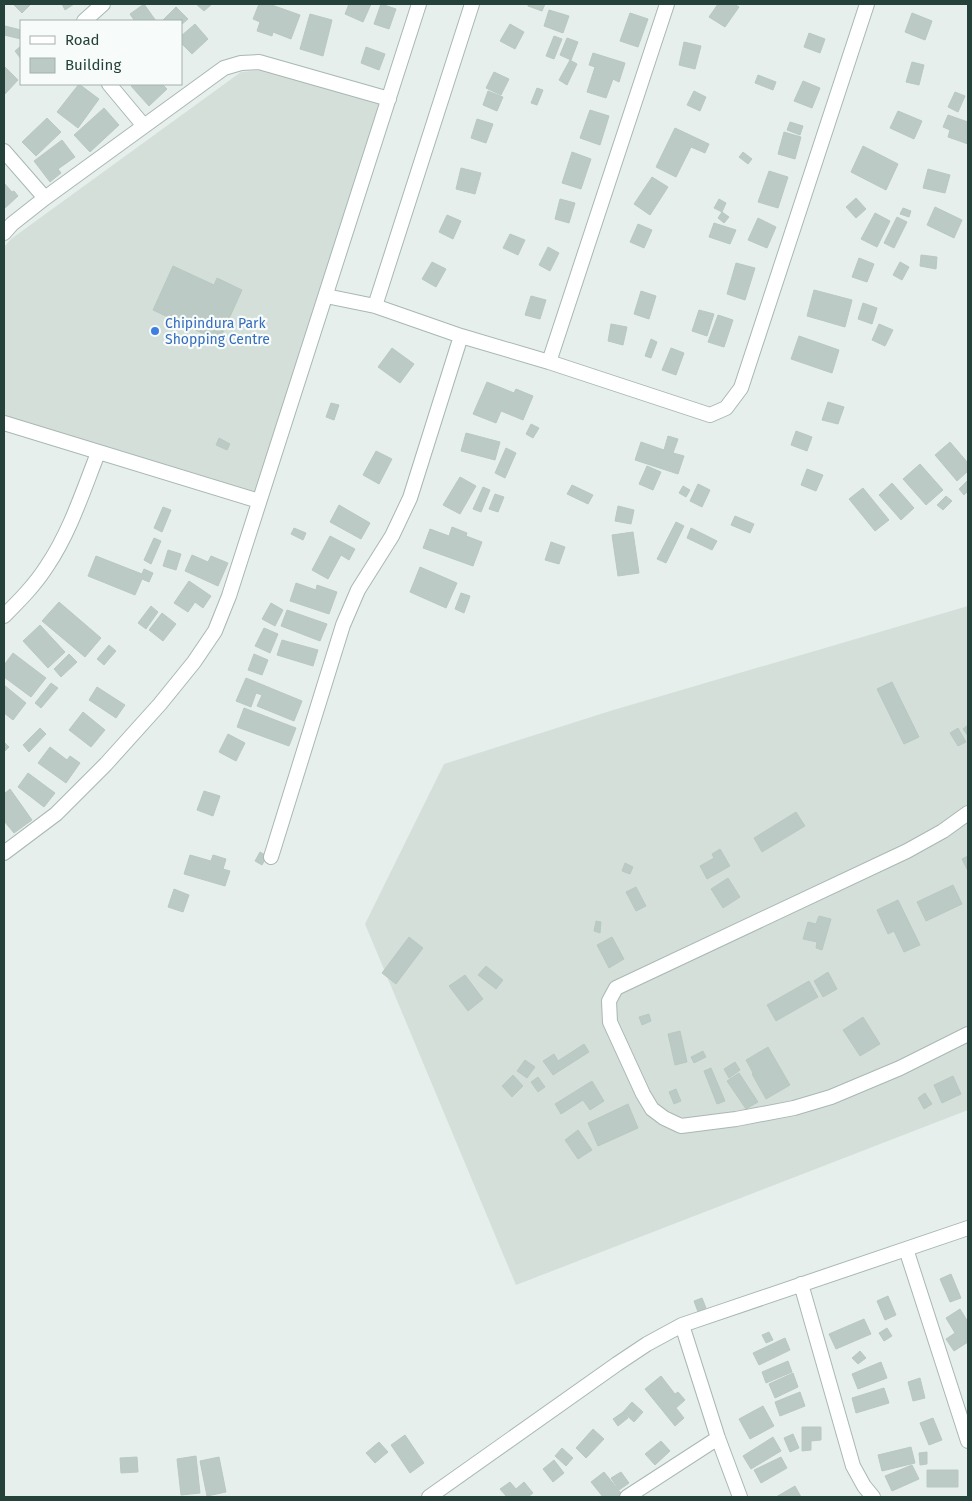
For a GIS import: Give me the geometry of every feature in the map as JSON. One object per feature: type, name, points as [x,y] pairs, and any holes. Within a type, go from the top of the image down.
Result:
[{"type":"street","points":[[85,20],[103,4]]},
{"type":"street","points":[[4,853],[56,814],[106,764],[160,704],[194,662],[215,631],[229,596],[419,4]]},
{"type":"street","points":[[375,306],[472,4]]},
{"type":"street","points":[[549,362],[667,4]]},
{"type":"street","points":[[326,296],[375,306],[461,336],[549,362],[710,415],[726,408],[741,388],[868,4]]},
{"type":"street","points":[[4,233],[12,224],[45,198],[224,68],[241,63],[259,62],[389,99]]},
{"type":"street","points":[[110,85],[144,126]]},
{"type":"street","points":[[4,151],[45,198]]},
{"type":"street","points":[[271,857],[342,625],[358,590],[392,536],[410,498],[461,336]]},
{"type":"street","points":[[4,423],[259,501]]},
{"type":"street","points":[[4,616],[22,598],[47,567],[67,530],[98,453]]},
{"type":"street","points":[[968,813],[943,831],[907,850],[616,988],[609,1002],[610,1022],[643,1094],[652,1109],[664,1118],[681,1126],[736,1119],[794,1108],[831,1097],[900,1068],[968,1034]]},
{"type":"street","points":[[429,1497],[617,1364],[647,1344],[682,1325],[968,1228]]},
{"type":"street","points":[[906,1249],[968,1441]]},
{"type":"street","points":[[801,1284],[854,1466],[864,1486],[873,1497]]},
{"type":"street","points":[[682,1325],[718,1438],[740,1497]]},
{"type":"street","points":[[627,1497],[718,1438]]},
{"type":"shaded area","name":"Chipindura Park Shopping Centre","points":[[262,70],[380,103],[255,492],[4,416],[4,247],[11,239],[241,72]]},
{"type":"shaded area","points":[[968,606],[968,1110],[516,1285],[365,924],[444,764],[610,711]]},
{"type":"building","points":[[13,4],[31,4],[22,13]]},
{"type":"building","points":[[62,4],[74,4],[65,10]]},
{"type":"building","points":[[144,4],[155,20],[134,20],[130,14]]},
{"type":"building","points":[[196,4],[212,4],[204,11]]},
{"type":"building","points":[[259,4],[269,4],[300,15],[291,39],[273,32],[272,36],[257,31],[260,22],[253,19]]},
{"type":"building","points":[[349,4],[371,4],[363,22],[345,14]]},
{"type":"building","points":[[381,4],[396,9],[389,29],[374,24]]},
{"type":"building","points":[[528,4],[545,4],[542,11],[528,6]]},
{"type":"building","points":[[718,4],[734,4],[739,7],[725,27],[709,17]]},
{"type":"building","points":[[176,7],[188,19],[182,24],[182,20],[163,20]]},
{"type":"building","points":[[549,10],[569,16],[563,33],[544,26]]},
{"type":"building","points":[[630,13],[648,19],[638,47],[620,41]]},
{"type":"building","points":[[912,13],[932,21],[925,40],[905,32]]},
{"type":"building","points":[[310,14],[332,20],[323,56],[300,49]]},
{"type":"building","points":[[195,24],[208,39],[192,54],[182,44],[182,35]]},
{"type":"building","points":[[510,24],[524,32],[515,49],[500,41]]},
{"type":"building","points":[[5,26],[20,30],[20,39],[4,35]]},
{"type":"building","points":[[809,33],[825,39],[820,53],[804,47]]},
{"type":"building","points":[[554,36],[562,39],[554,59],[546,56]]},
{"type":"building","points":[[567,38],[578,42],[571,60],[560,55]]},
{"type":"building","points":[[684,42],[701,46],[695,69],[679,65]]},
{"type":"building","points":[[20,47],[20,58],[15,51]]},
{"type":"building","points":[[366,47],[385,54],[379,70],[361,63]]},
{"type":"building","points":[[593,53],[625,63],[619,82],[613,79],[606,98],[587,92],[595,67],[589,65]]},
{"type":"building","points":[[570,60],[577,64],[567,85],[559,80]]},
{"type":"building","points":[[912,62],[924,65],[919,85],[906,82]]},
{"type":"building","points":[[4,66],[18,80],[5,94],[4,93]]},
{"type":"building","points":[[494,72],[509,79],[501,95],[486,88]]},
{"type":"building","points":[[758,75],[776,82],[773,90],[755,83]]},
{"type":"building","points":[[803,81],[820,88],[812,108],[794,101]]},
{"type":"building","points":[[78,85],[99,99],[78,128],[57,112]]},
{"type":"building","points":[[163,85],[167,89],[149,106],[131,86]]},
{"type":"building","points":[[537,88],[543,90],[537,105],[531,103]]},
{"type":"building","points":[[488,91],[503,97],[497,111],[483,105]]},
{"type":"building","points":[[694,91],[706,97],[700,111],[687,105]]},
{"type":"building","points":[[955,92],[965,96],[958,112],[948,107]]},
{"type":"building","points":[[104,108],[119,125],[90,152],[74,135]]},
{"type":"building","points":[[590,110],[609,116],[600,145],[580,138]]},
{"type":"building","points":[[898,111],[922,121],[914,139],[890,128]]},
{"type":"building","points":[[948,115],[968,122],[968,144],[948,137],[950,130],[943,127]]},
{"type":"building","points":[[47,118],[61,132],[36,156],[22,142]]},
{"type":"building","points":[[477,119],[493,124],[486,143],[471,138]]},
{"type":"building","points":[[790,122],[803,126],[800,135],[787,130]]},
{"type":"building","points":[[675,128],[709,144],[705,153],[691,147],[676,177],[656,167]]},
{"type":"building","points":[[784,132],[801,137],[795,159],[778,154]]},
{"type":"building","points":[[62,140],[75,157],[58,169],[61,173],[50,182],[34,161]]},
{"type":"building","points":[[863,146],[898,164],[886,190],[851,172]]},
{"type":"building","points":[[572,152],[591,159],[581,189],[562,183]]},
{"type":"building","points":[[743,152],[752,159],[748,164],[739,157]]},
{"type":"building","points":[[461,168],[481,173],[475,194],[456,189]]},
{"type":"building","points":[[928,169],[950,175],[945,193],[923,188]]},
{"type":"building","points":[[769,171],[788,177],[778,208],[758,202]]},
{"type":"building","points":[[652,177],[668,187],[650,215],[634,204]]},
{"type":"building","points":[[4,183],[18,196],[4,209]]},
{"type":"building","points":[[856,198],[866,209],[856,218],[846,207]]},
{"type":"building","points":[[560,199],[575,203],[569,223],[555,219]]},
{"type":"building","points":[[719,199],[726,203],[722,212],[714,208]]},
{"type":"building","points":[[935,207],[962,220],[954,238],[927,225]]},
{"type":"building","points":[[903,208],[911,211],[909,217],[900,214]]},
{"type":"building","points":[[722,212],[729,217],[724,223],[718,218]]},
{"type":"building","points":[[875,213],[890,221],[877,247],[861,239]]},
{"type":"building","points":[[447,215],[461,221],[453,239],[439,232]]},
{"type":"building","points":[[897,217],[907,222],[894,248],[884,243]]},
{"type":"building","points":[[758,218],[776,227],[767,248],[748,240]]},
{"type":"building","points":[[714,223],[736,230],[730,244],[709,237]]},
{"type":"building","points":[[638,224],[652,230],[644,248],[630,242]]},
{"type":"building","points":[[510,234],[525,240],[518,255],[503,248]]},
{"type":"building","points":[[548,247],[559,253],[550,271],[539,265]]},
{"type":"building","points":[[921,255],[937,257],[936,269],[920,266]]},
{"type":"building","points":[[859,258],[874,264],[867,282],[852,277]]},
{"type":"building","points":[[432,262],[446,269],[436,287],[422,279]]},
{"type":"building","points":[[900,262],[909,267],[902,280],[893,275]]},
{"type":"building","points":[[736,263],[755,268],[745,300],[727,294]]},
{"type":"building","points":[[173,266],[214,285],[217,278],[242,290],[219,341],[153,310]]},
{"type":"building","points":[[814,290],[852,300],[845,327],[807,316]]},
{"type":"building","points":[[641,291],[656,296],[649,319],[634,314]]},
{"type":"building","points":[[531,296],[546,300],[540,319],[525,315]]},
{"type":"building","points":[[863,303],[877,308],[872,324],[858,319]]},
{"type":"building","points":[[699,310],[714,314],[707,336],[692,331]]},
{"type":"building","points":[[718,315],[733,320],[724,347],[708,342]]},
{"type":"building","points":[[611,324],[627,327],[623,345],[608,341]]},
{"type":"building","points":[[879,324],[893,330],[885,346],[872,340]]},
{"type":"building","points":[[799,336],[839,350],[832,373],[791,359]]},
{"type":"building","points":[[651,339],[657,342],[651,358],[645,356]]},
{"type":"building","points":[[392,348],[414,364],[400,383],[378,367]]},
{"type":"building","points":[[671,348],[684,353],[676,375],[662,370]]},
{"type":"building","points":[[487,382],[514,393],[516,389],[533,396],[523,420],[501,411],[496,423],[473,414]]},
{"type":"building","points":[[828,402],[844,407],[838,424],[822,420]]},
{"type":"building","points":[[331,403],[339,405],[334,420],[326,417]]},
{"type":"building","points":[[531,424],[539,428],[533,438],[526,434]]},
{"type":"building","points":[[796,431],[812,437],[807,451],[791,445]]},
{"type":"building","points":[[466,433],[500,442],[495,460],[461,451]]},
{"type":"building","points":[[668,436],[678,439],[673,453],[684,456],[678,474],[635,460],[641,442],[664,450]]},
{"type":"building","points":[[219,438],[230,444],[227,450],[216,445]]},
{"type":"building","points":[[950,442],[968,463],[968,471],[957,481],[935,455]]},
{"type":"building","points":[[506,448],[516,453],[505,478],[495,473]]},
{"type":"building","points":[[376,451],[392,459],[379,484],[363,475]]},
{"type":"building","points":[[920,464],[943,490],[926,505],[903,479]]},
{"type":"building","points":[[647,466],[661,472],[653,490],[639,484]]},
{"type":"building","points":[[807,469],[823,475],[816,491],[801,485]]},
{"type":"building","points":[[460,477],[476,486],[460,514],[443,505]]},
{"type":"building","points":[[968,480],[968,491],[964,495],[959,489]]},
{"type":"building","points":[[892,483],[914,508],[901,520],[879,495]]},
{"type":"building","points":[[698,484],[710,490],[702,507],[690,501]]},
{"type":"building","points":[[572,485],[593,495],[588,504],[567,494]]},
{"type":"building","points":[[683,486],[690,490],[686,497],[679,493]]},
{"type":"building","points":[[483,487],[490,490],[481,512],[473,509]]},
{"type":"building","points":[[863,488],[889,520],[875,531],[849,499]]},
{"type":"building","points":[[495,494],[504,497],[498,512],[489,509]]},
{"type":"building","points":[[946,496],[952,501],[943,510],[937,505]]},
{"type":"building","points":[[339,505],[370,523],[361,539],[330,522]]},
{"type":"building","points":[[618,506],[634,510],[631,524],[615,521]]},
{"type":"building","points":[[163,507],[171,510],[162,532],[154,528]]},
{"type":"building","points":[[735,516],[754,524],[750,533],[731,525]]},
{"type":"building","points":[[676,522],[684,526],[666,563],[657,559]]},
{"type":"building","points":[[452,527],[467,533],[466,536],[482,542],[473,566],[423,548],[430,529],[449,536]]},
{"type":"building","points":[[294,528],[306,533],[303,540],[291,534]]},
{"type":"building","points":[[691,528],[717,541],[712,550],[687,538]]},
{"type":"building","points":[[633,532],[639,573],[618,576],[612,535]]},
{"type":"building","points":[[330,536],[355,549],[349,560],[341,555],[328,579],[312,570]]},
{"type":"building","points":[[154,538],[161,541],[151,564],[144,560]]},
{"type":"building","points":[[551,542],[565,547],[559,564],[545,560]]},
{"type":"building","points":[[168,550],[181,554],[176,570],[163,566]]},
{"type":"building","points":[[192,555],[208,562],[211,556],[228,563],[218,586],[185,571]]},
{"type":"building","points":[[96,556],[142,574],[144,569],[153,573],[149,582],[142,579],[135,595],[88,576]]},
{"type":"building","points":[[420,567],[457,583],[446,608],[410,592]]},
{"type":"building","points":[[189,581],[211,596],[203,608],[195,602],[188,612],[174,603]]},
{"type":"building","points":[[296,583],[316,590],[317,585],[337,592],[329,614],[290,601]]},
{"type":"building","points":[[461,593],[470,596],[464,613],[455,609]]},
{"type":"building","points":[[59,602],[101,638],[85,657],[42,621]]},
{"type":"building","points":[[271,603],[283,610],[275,626],[262,619]]},
{"type":"building","points":[[151,606],[158,612],[146,629],[138,623]]},
{"type":"building","points":[[287,610],[327,624],[320,641],[281,626]]},
{"type":"building","points":[[162,613],[176,624],[163,641],[149,630]]},
{"type":"building","points":[[40,625],[65,652],[48,668],[23,641]]},
{"type":"building","points":[[264,628],[278,634],[270,653],[255,646]]},
{"type":"building","points":[[282,640],[318,650],[313,666],[277,655]]},
{"type":"building","points":[[109,645],[116,651],[104,665],[97,659]]},
{"type":"building","points":[[13,653],[46,678],[31,697],[4,677],[4,665]]},
{"type":"building","points":[[69,654],[77,662],[61,677],[54,669]]},
{"type":"building","points":[[254,654],[268,660],[262,675],[248,670]]},
{"type":"building","points":[[246,678],[302,701],[294,721],[257,706],[262,695],[256,693],[251,707],[236,701]]},
{"type":"building","points":[[892,682],[919,737],[904,744],[877,689]]},
{"type":"building","points":[[51,683],[58,688],[41,708],[35,703]]},
{"type":"building","points":[[4,685],[26,703],[13,720],[4,713]]},
{"type":"building","points":[[97,687],[125,705],[116,718],[89,700]]},
{"type":"building","points":[[244,708],[296,728],[289,746],[237,727]]},
{"type":"building","points":[[83,712],[105,730],[91,747],[69,730]]},
{"type":"building","points":[[968,725],[968,736],[963,729]]},
{"type":"building","points":[[40,728],[46,734],[29,752],[23,745]]},
{"type":"building","points":[[958,728],[966,742],[958,746],[950,733]]},
{"type":"building","points":[[228,734],[245,743],[236,761],[219,752]]},
{"type":"building","points":[[4,742],[9,747],[4,752]]},
{"type":"building","points":[[50,747],[67,760],[70,756],[80,763],[66,783],[38,763]]},
{"type":"building","points":[[28,773],[55,793],[44,807],[18,787]]},
{"type":"building","points":[[10,789],[32,820],[14,833],[4,821],[4,794]]},
{"type":"building","points":[[204,791],[220,796],[213,816],[197,810]]},
{"type":"building","points":[[796,812],[805,826],[762,852],[754,838]]},
{"type":"building","points":[[720,849],[730,866],[707,879],[700,866],[714,858],[712,854]]},
{"type":"building","points":[[260,852],[267,856],[262,865],[255,861]]},
{"type":"building","points":[[190,855],[211,861],[213,855],[226,859],[223,869],[230,871],[225,886],[184,874]]},
{"type":"building","points":[[968,856],[968,871],[962,859]]},
{"type":"building","points":[[625,863],[633,867],[630,874],[622,871]]},
{"type":"building","points":[[728,878],[740,897],[723,908],[711,889]]},
{"type":"building","points":[[953,885],[962,904],[926,921],[917,902]]},
{"type":"building","points":[[636,887],[646,906],[636,911],[626,892]]},
{"type":"building","points":[[174,889],[189,895],[183,912],[168,907]]},
{"type":"building","points":[[898,900],[920,945],[904,952],[894,931],[888,934],[877,910]]},
{"type":"building","points":[[819,916],[831,919],[822,950],[816,948],[817,942],[803,939],[808,922],[816,924]]},
{"type":"building","points":[[596,921],[601,922],[600,933],[594,931]]},
{"type":"building","points":[[409,937],[423,948],[396,984],[382,973]]},
{"type":"building","points":[[612,937],[624,959],[609,968],[597,945]]},
{"type":"building","points":[[486,966],[503,980],[496,989],[478,975]]},
{"type":"building","points":[[828,972],[837,989],[823,997],[814,981]]},
{"type":"building","points":[[465,975],[483,999],[468,1011],[449,986]]},
{"type":"building","points":[[809,981],[818,997],[776,1021],[767,1005]]},
{"type":"building","points":[[649,1014],[651,1021],[642,1025],[639,1017]]},
{"type":"building","points":[[863,1017],[880,1044],[860,1056],[843,1030]]},
{"type":"building","points":[[680,1031],[687,1062],[675,1065],[668,1034]]},
{"type":"building","points":[[584,1044],[589,1052],[553,1075],[543,1061],[554,1054],[558,1061]]},
{"type":"building","points":[[768,1047],[790,1085],[766,1099],[746,1060]]},
{"type":"building","points":[[703,1051],[706,1057],[694,1063],[691,1057]]},
{"type":"building","points":[[525,1060],[535,1067],[527,1078],[517,1071]]},
{"type":"building","points":[[735,1062],[740,1070],[729,1078],[724,1069]]},
{"type":"building","points":[[711,1068],[725,1101],[717,1104],[704,1071]]},
{"type":"building","points":[[739,1073],[758,1102],[746,1109],[727,1081]]},
{"type":"building","points":[[513,1075],[523,1086],[512,1097],[502,1086]]},
{"type":"building","points":[[953,1076],[961,1094],[942,1103],[934,1085]]},
{"type":"building","points":[[538,1077],[545,1087],[538,1092],[531,1082]]},
{"type":"building","points":[[592,1081],[604,1101],[590,1110],[583,1100],[561,1114],[555,1104]]},
{"type":"building","points":[[676,1089],[681,1101],[674,1104],[669,1092]]},
{"type":"building","points":[[925,1093],[932,1104],[924,1109],[918,1098]]},
{"type":"building","points":[[628,1104],[638,1128],[598,1146],[588,1123]]},
{"type":"building","points":[[578,1130],[592,1150],[578,1159],[565,1140]]},
{"type":"building","points":[[951,1274],[961,1298],[950,1302],[940,1279]]},
{"type":"building","points":[[888,1296],[896,1315],[885,1320],[877,1301]]},
{"type":"building","points":[[702,1298],[706,1308],[698,1312],[694,1301]]},
{"type":"building","points":[[960,1309],[968,1322],[968,1342],[954,1351],[946,1339],[955,1333],[946,1318]]},
{"type":"building","points":[[864,1319],[871,1334],[836,1349],[829,1334]]},
{"type":"building","points":[[887,1328],[892,1336],[884,1341],[879,1333]]},
{"type":"building","points":[[769,1332],[773,1340],[766,1343],[762,1335]]},
{"type":"building","points":[[785,1338],[790,1350],[759,1365],[753,1353]]},
{"type":"building","points":[[860,1351],[866,1358],[858,1364],[852,1358]]},
{"type":"building","points":[[788,1361],[792,1372],[766,1383],[762,1372]]},
{"type":"building","points":[[881,1362],[887,1378],[858,1389],[852,1374]]},
{"type":"building","points":[[793,1373],[798,1387],[775,1398],[769,1384]]},
{"type":"building","points":[[661,1376],[675,1394],[678,1392],[685,1400],[676,1408],[684,1418],[675,1426],[645,1389]]},
{"type":"building","points":[[920,1378],[925,1398],[913,1401],[908,1382]]},
{"type":"building","points":[[884,1388],[889,1403],[856,1413],[852,1398]]},
{"type":"building","points":[[800,1392],[805,1406],[780,1416],[775,1402]]},
{"type":"building","points":[[632,1402],[643,1412],[634,1422],[623,1412]]},
{"type":"building","points":[[763,1406],[774,1426],[750,1439],[739,1419]]},
{"type":"building","points":[[623,1412],[628,1418],[618,1426],[613,1419]]},
{"type":"building","points":[[933,1418],[942,1440],[929,1445],[920,1423]]},
{"type":"building","points":[[802,1427],[821,1427],[821,1440],[811,1441],[811,1450],[802,1451]]},
{"type":"building","points":[[593,1429],[604,1439],[586,1458],[576,1448]]},
{"type":"building","points":[[793,1434],[799,1448],[790,1452],[784,1438]]},
{"type":"building","points":[[405,1435],[424,1463],[410,1473],[391,1445]]},
{"type":"building","points":[[773,1437],[781,1451],[751,1469],[743,1456]]},
{"type":"building","points":[[661,1441],[670,1451],[655,1465],[645,1454]]},
{"type":"building","points":[[379,1442],[388,1452],[375,1463],[366,1453]]},
{"type":"building","points":[[911,1447],[915,1463],[882,1471],[878,1455]]},
{"type":"building","points":[[562,1448],[573,1458],[566,1466],[555,1456]]},
{"type":"building","points":[[927,1452],[927,1464],[920,1465],[919,1453]]},
{"type":"building","points":[[196,1456],[200,1493],[181,1495],[177,1459]]},
{"type":"building","points":[[137,1457],[138,1472],[121,1473],[120,1458]]},
{"type":"building","points":[[219,1457],[226,1492],[207,1496],[200,1461]]},
{"type":"building","points":[[781,1457],[787,1468],[761,1483],[754,1470]]},
{"type":"building","points":[[554,1460],[564,1473],[553,1482],[543,1469]]},
{"type":"building","points":[[912,1465],[919,1479],[892,1491],[885,1476]]},
{"type":"building","points":[[927,1470],[958,1470],[958,1487],[927,1487]]},
{"type":"building","points":[[604,1472],[624,1497],[603,1497],[591,1482]]},
{"type":"building","points":[[621,1472],[629,1483],[619,1490],[611,1478]]},
{"type":"building","points":[[510,1482],[516,1489],[524,1482],[533,1493],[528,1497],[507,1497],[500,1489]]},
{"type":"building","points":[[795,1486],[801,1497],[776,1497]]},
{"type":"place","name":"Chipindura Park Shopping Centre","points":[[155,331]]}]
